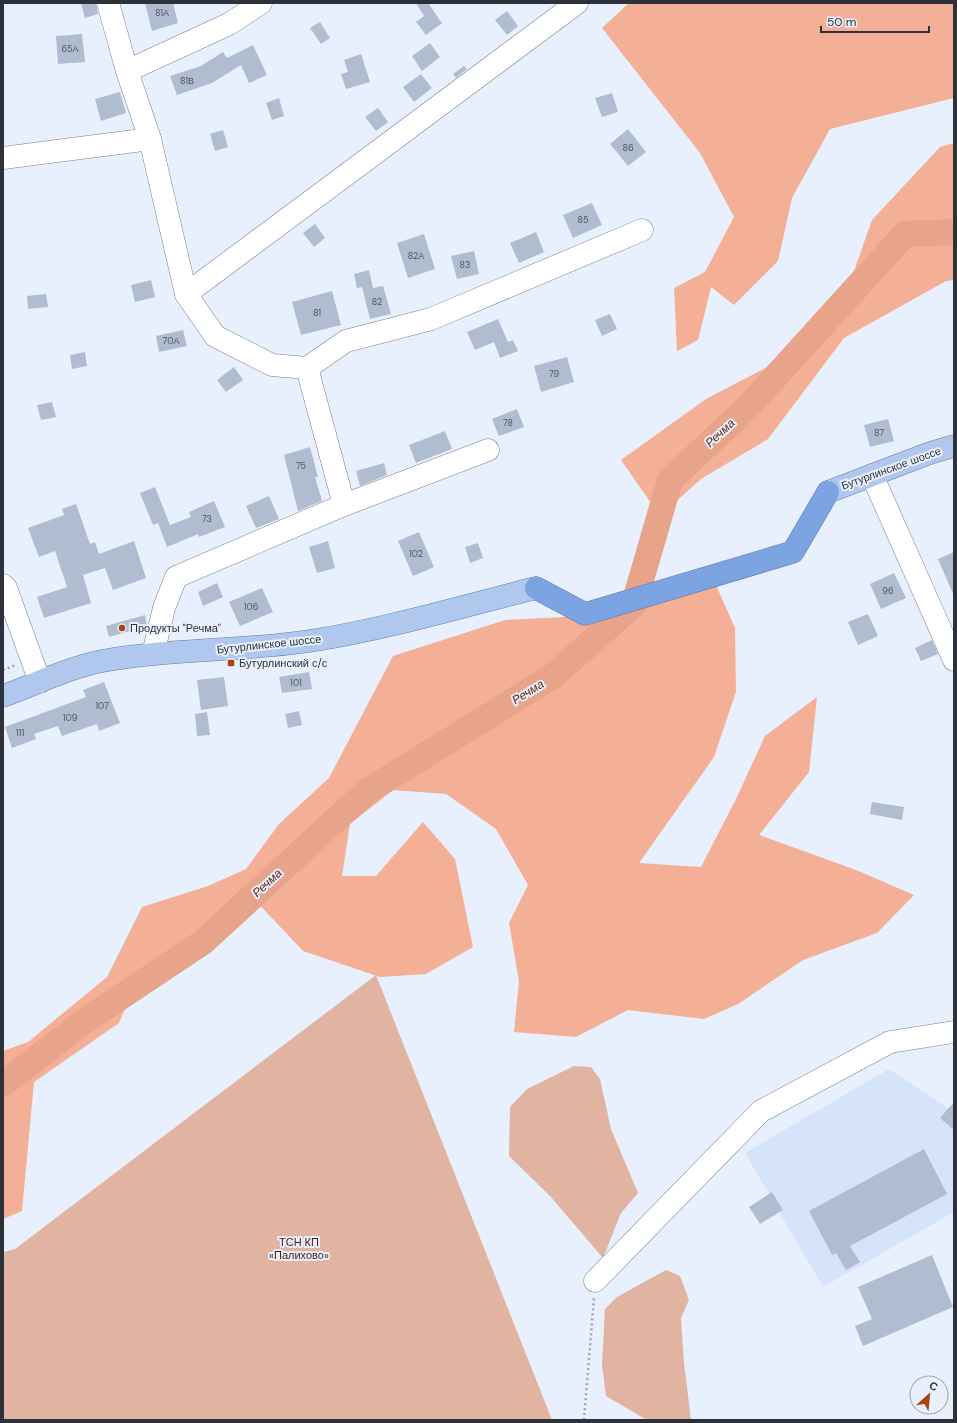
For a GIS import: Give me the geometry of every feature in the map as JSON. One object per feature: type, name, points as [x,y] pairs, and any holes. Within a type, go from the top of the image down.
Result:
[{"type":"highway","points":[[536,588],[585,614],[793,552],[828,492]]},
{"type":"main road","name":"Бутурлинское шоссе","points":[[828,492],[930,453],[954,446]]},
{"type":"main road","name":"Бутурлинское шоссе","points":[[3,696],[95,663],[153,654],[242,649],[316,640],[365,631],[536,588]]},
{"type":"street","points":[[108,3],[127,71],[150,139],[186,294],[215,336],[272,365],[307,368],[346,341],[431,319],[642,230]]},
{"type":"street","points":[[127,71],[229,24],[261,3]]},
{"type":"street","points":[[186,294],[577,3]]},
{"type":"street","points":[[3,158],[150,139]]},
{"type":"street","points":[[307,368],[344,506]]},
{"type":"street","points":[[153,654],[164,608],[176,577],[344,506],[488,450]]},
{"type":"street","points":[[872,476],[954,660]]},
{"type":"street","points":[[3,585],[6,588],[40,682]]},
{"type":"street","points":[[595,1281],[761,1111],[890,1042],[954,1032]]},
{"type":"path","points":[[584,1420],[595,1281]]},
{"type":"shaded area","points":[[629,3],[954,3],[954,98],[830,129],[792,198],[778,261],[734,305],[711,287],[698,340],[677,351],[674,288],[705,272],[734,217],[700,153],[602,28]]},
{"type":"shaded area","points":[[954,143],[954,280],[946,281],[844,338],[768,439],[701,479],[660,516],[621,460],[706,399],[800,350],[843,302],[872,220],[940,147]]},
{"type":"shaded area","points":[[715,583],[735,628],[736,692],[714,757],[639,863],[701,867],[736,799],[765,736],[817,697],[809,772],[759,835],[856,870],[914,895],[877,933],[803,960],[738,1004],[704,1019],[628,1010],[576,1037],[514,1032],[519,981],[509,923],[528,885],[496,829],[446,794],[393,790],[350,824],[342,876],[376,876],[423,822],[455,859],[473,947],[426,974],[380,977],[303,951],[252,897],[203,942],[134,987],[119,1023],[34,1082],[22,1211],[3,1219],[3,1051],[28,1042],[107,977],[142,907],[208,886],[246,869],[279,824],[329,778],[393,656],[505,620],[585,616]]},
{"type":"shaded area","points":[[889,1069],[946,1107],[954,1114],[954,1212],[823,1287],[745,1153]]},
{"type":"green space","name":"ТСН КП «Палихово»","points":[[376,975],[552,1420],[3,1420],[3,1252],[15,1249]]},
{"type":"green space","points":[[574,1066],[591,1067],[600,1079],[611,1129],[638,1193],[621,1213],[603,1258],[550,1196],[509,1156],[510,1107],[527,1089]]},
{"type":"green space","points":[[666,1270],[680,1276],[689,1300],[681,1318],[684,1363],[691,1420],[647,1420],[606,1396],[602,1365],[605,1309],[617,1297]]},
{"type":"building","points":[[81,3],[96,3],[98,14],[85,18]]},
{"type":"building","points":[[145,3],[173,3],[178,23],[152,31]]},
{"type":"building","points":[[416,3],[428,3],[442,23],[426,35],[416,22],[424,16]]},
{"type":"building","points":[[507,11],[518,26],[507,35],[495,20]]},
{"type":"building","points":[[320,22],[330,38],[321,44],[310,28]]},
{"type":"building","points":[[82,34],[85,62],[58,64],[56,36]]},
{"type":"building","points":[[430,43],[440,57],[422,71],[412,56]]},
{"type":"building","points":[[253,45],[267,75],[249,83],[241,65],[212,83],[177,95],[170,76],[201,66],[223,52],[227,58]]},
{"type":"building","points":[[361,54],[370,82],[346,89],[341,74],[348,72],[344,60]]},
{"type":"building","points":[[464,66],[467,69],[456,78],[453,74]]},
{"type":"building","points":[[421,74],[432,88],[414,102],[403,87]]},
{"type":"building","points":[[120,92],[126,113],[101,121],[95,99]]},
{"type":"building","points":[[612,93],[618,112],[602,117],[595,98]]},
{"type":"building","points":[[279,98],[284,116],[272,120],[266,103]]},
{"type":"building","points":[[378,108],[388,122],[376,131],[365,117]]},
{"type":"building","points":[[628,129],[646,152],[628,166],[610,144]]},
{"type":"building","points":[[223,130],[228,147],[215,151],[210,134]]},
{"type":"building","points":[[592,203],[602,225],[573,238],[563,215]]},
{"type":"building","points":[[315,224],[325,238],[314,247],[303,233]]},
{"type":"building","points":[[536,232],[544,252],[519,263],[510,243]]},
{"type":"building","points":[[424,234],[435,269],[408,278],[397,243]]},
{"type":"building","points":[[474,251],[479,274],[457,279],[451,256]]},
{"type":"building","points":[[369,270],[373,288],[383,286],[391,314],[370,319],[362,287],[357,288],[354,274]]},
{"type":"building","points":[[151,280],[155,297],[135,302],[131,285]]},
{"type":"building","points":[[332,291],[341,325],[301,335],[292,302]]},
{"type":"building","points":[[46,294],[48,307],[28,309],[27,296]]},
{"type":"building","points":[[610,314],[617,329],[602,336],[595,320]]},
{"type":"building","points":[[498,319],[508,342],[513,340],[518,351],[500,358],[494,342],[475,350],[467,332]]},
{"type":"building","points":[[183,330],[187,346],[159,352],[156,336]]},
{"type":"building","points":[[85,352],[87,366],[72,369],[70,355]]},
{"type":"building","points":[[567,357],[574,382],[541,392],[534,366]]},
{"type":"building","points":[[234,367],[243,380],[226,392],[217,380]]},
{"type":"building","points":[[52,402],[56,417],[41,420],[37,405]]},
{"type":"building","points":[[517,409],[524,427],[499,436],[492,419]]},
{"type":"building","points":[[888,419],[894,441],[870,447],[864,425]]},
{"type":"building","points":[[445,431],[452,449],[416,463],[409,445]]},
{"type":"building","points":[[310,447],[318,477],[315,477],[322,501],[298,511],[284,455]]},
{"type":"building","points":[[384,463],[387,475],[360,486],[356,471]]},
{"type":"building","points":[[155,487],[170,525],[191,517],[189,512],[214,501],[225,527],[199,537],[198,534],[167,547],[158,523],[153,525],[140,493]]},
{"type":"building","points":[[269,496],[279,519],[256,528],[246,506]]},
{"type":"building","points":[[76,504],[90,544],[95,542],[99,554],[134,541],[146,578],[113,590],[105,568],[83,575],[91,603],[44,618],[37,597],[67,587],[55,551],[39,557],[28,528],[64,515],[62,509]]},
{"type":"building","points":[[419,532],[434,567],[413,576],[398,541]]},
{"type":"building","points":[[328,541],[335,568],[317,573],[309,547]]},
{"type":"building","points":[[478,543],[483,558],[470,563],[465,547]]},
{"type":"building","points":[[954,552],[954,596],[938,559]]},
{"type":"building","points":[[894,573],[906,598],[881,609],[870,584]]},
{"type":"building","points":[[217,583],[223,597],[203,606],[198,592]]},
{"type":"building","points":[[262,588],[273,612],[240,626],[229,602]]},
{"type":"building","points":[[868,614],[878,636],[858,645],[848,622]]},
{"type":"building","points":[[145,615],[147,626],[109,637],[106,626]]},
{"type":"building","points":[[932,640],[938,654],[921,661],[915,648]]},
{"type":"building","points":[[309,672],[312,689],[282,693],[279,677]]},
{"type":"building","points":[[224,677],[228,706],[201,710],[197,680]]},
{"type":"building","points":[[104,682],[120,723],[99,731],[97,724],[62,736],[58,726],[34,734],[36,739],[12,748],[5,727],[86,697],[83,690]]},
{"type":"building","points":[[299,711],[302,725],[288,728],[285,714]]},
{"type":"building","points":[[207,712],[210,735],[197,736],[195,714]]},
{"type":"building","points":[[872,802],[904,807],[902,820],[870,814]]},
{"type":"building","points":[[954,1102],[954,1130],[940,1118]]},
{"type":"building","points":[[924,1149],[947,1194],[850,1246],[860,1262],[846,1270],[836,1253],[832,1255],[809,1211]]},
{"type":"building","points":[[772,1192],[783,1210],[760,1224],[749,1207]]},
{"type":"building","points":[[932,1255],[953,1307],[863,1346],[855,1326],[872,1319],[858,1287]]},
{"type":"waterway","name":"Речма","points":[[3,1084],[86,1020],[203,942],[366,792],[553,676],[634,604],[670,480],[747,408],[905,234],[954,232]]},
{"type":"place","name":"Продукты \"Речма\"","points":[[122,628]]},
{"type":"place","name":"Бутурлинский с/с","points":[[231,663]]}]
